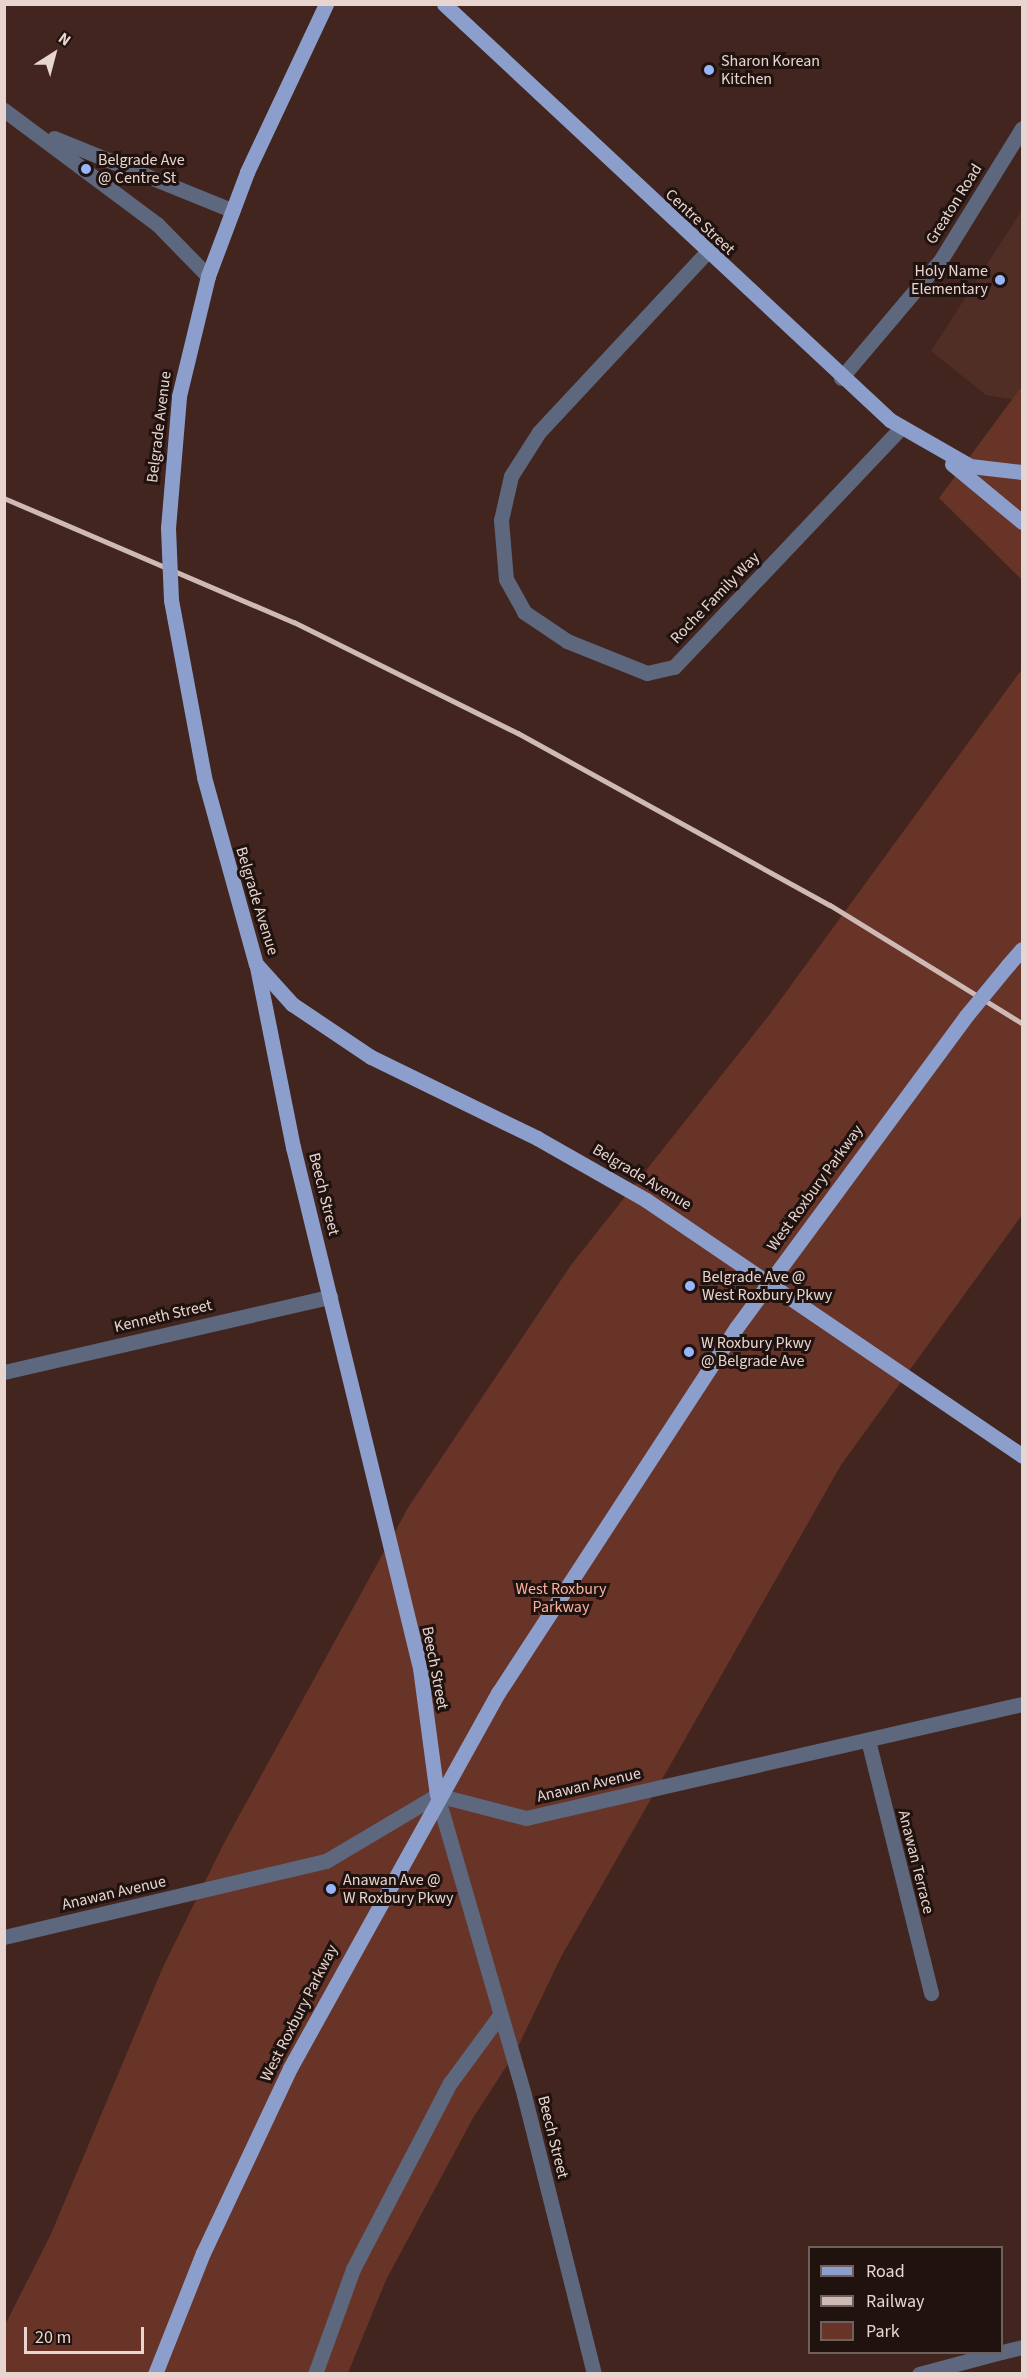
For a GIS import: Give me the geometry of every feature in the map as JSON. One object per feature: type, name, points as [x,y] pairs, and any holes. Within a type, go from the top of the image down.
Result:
[{"type":"main road","name":"Belgrade Avenue","points":[[326,4],[231,210],[207,276],[179,396],[168,528],[171,600],[199,756],[256,964],[292,1004],[341,1041],[594,1168],[770,1281],[1023,1456]]},
{"type":"main road","name":"Centre Street","points":[[444,4],[841,378],[901,428],[941,454],[1023,522]]},
{"type":"main road","name":"Centre Street","points":[[941,454],[970,466],[1023,472]]},
{"type":"main road","name":"West Roxbury Parkway","points":[[155,2373],[265,2118],[437,1795],[586,1552],[770,1281],[966,1016],[1023,949]]},
{"type":"main road","name":"Beech Street","points":[[256,964],[330,1297],[420,1668],[437,1795]]},
{"type":"street","points":[[4,110],[46,135],[157,224],[207,276]]},
{"type":"street","name":"Greaton Road","points":[[841,378],[940,261],[1023,128]]},
{"type":"street","points":[[46,135],[231,210]]},
{"type":"street","name":"Roche Family Way","points":[[706,253],[539,432],[511,476],[501,520],[506,579],[524,612],[567,641],[647,673],[674,667],[901,428]]},
{"type":"street","name":"Kenneth Street","points":[[4,1372],[330,1297]]},
{"type":"street","name":"Anawan Avenue","points":[[4,1937],[326,1861],[437,1795],[526,1818],[1023,1704]]},
{"type":"street","name":"Anawan Terrace","points":[[868,1740],[931,1993]]},
{"type":"street","name":"Beech Street","points":[[437,1795],[500,2015],[594,2373]]},
{"type":"street","points":[[315,2373],[369,2238],[450,2083],[500,2015]]},
{"type":"street","points":[[1003,2352],[1023,2347]]},
{"type":"street","points":[[919,2373],[993,2354]]},
{"type":"shaded area","name":"Holy Name Elementary","points":[[1022,210],[1022,401],[986,395],[931,351]]},
{"type":"green space","points":[[1022,386],[1022,580],[939,498]]},
{"type":"green space","name":"West Roxbury Parkway","points":[[1022,669],[1022,1215],[841,1465],[561,1957],[515,2053],[473,2118],[386,2280],[348,2373],[5,2373],[4,2327],[51,2234],[163,1967],[223,1845],[409,1506],[571,1265],[770,1014]]},
{"type":"railway","points":[[4,498],[294,622],[518,733],[830,905],[1022,1023]]},
{"type":"place","name":"Sharon Korean Kitchen","points":[[709,70]]},
{"type":"place","name":"Belgrade Ave @ Centre St","points":[[86,169]]},
{"type":"place","name":"Holy Name Elementary","points":[[1000,280]]},
{"type":"place","name":"Belgrade Ave @ West Roxbury Pkwy","points":[[690,1286]]},
{"type":"place","name":"W Roxbury Pkwy @ Belgrade Ave","points":[[689,1352]]},
{"type":"place","name":"Anawan Ave @ W Roxbury Pkwy","points":[[331,1889]]}]
